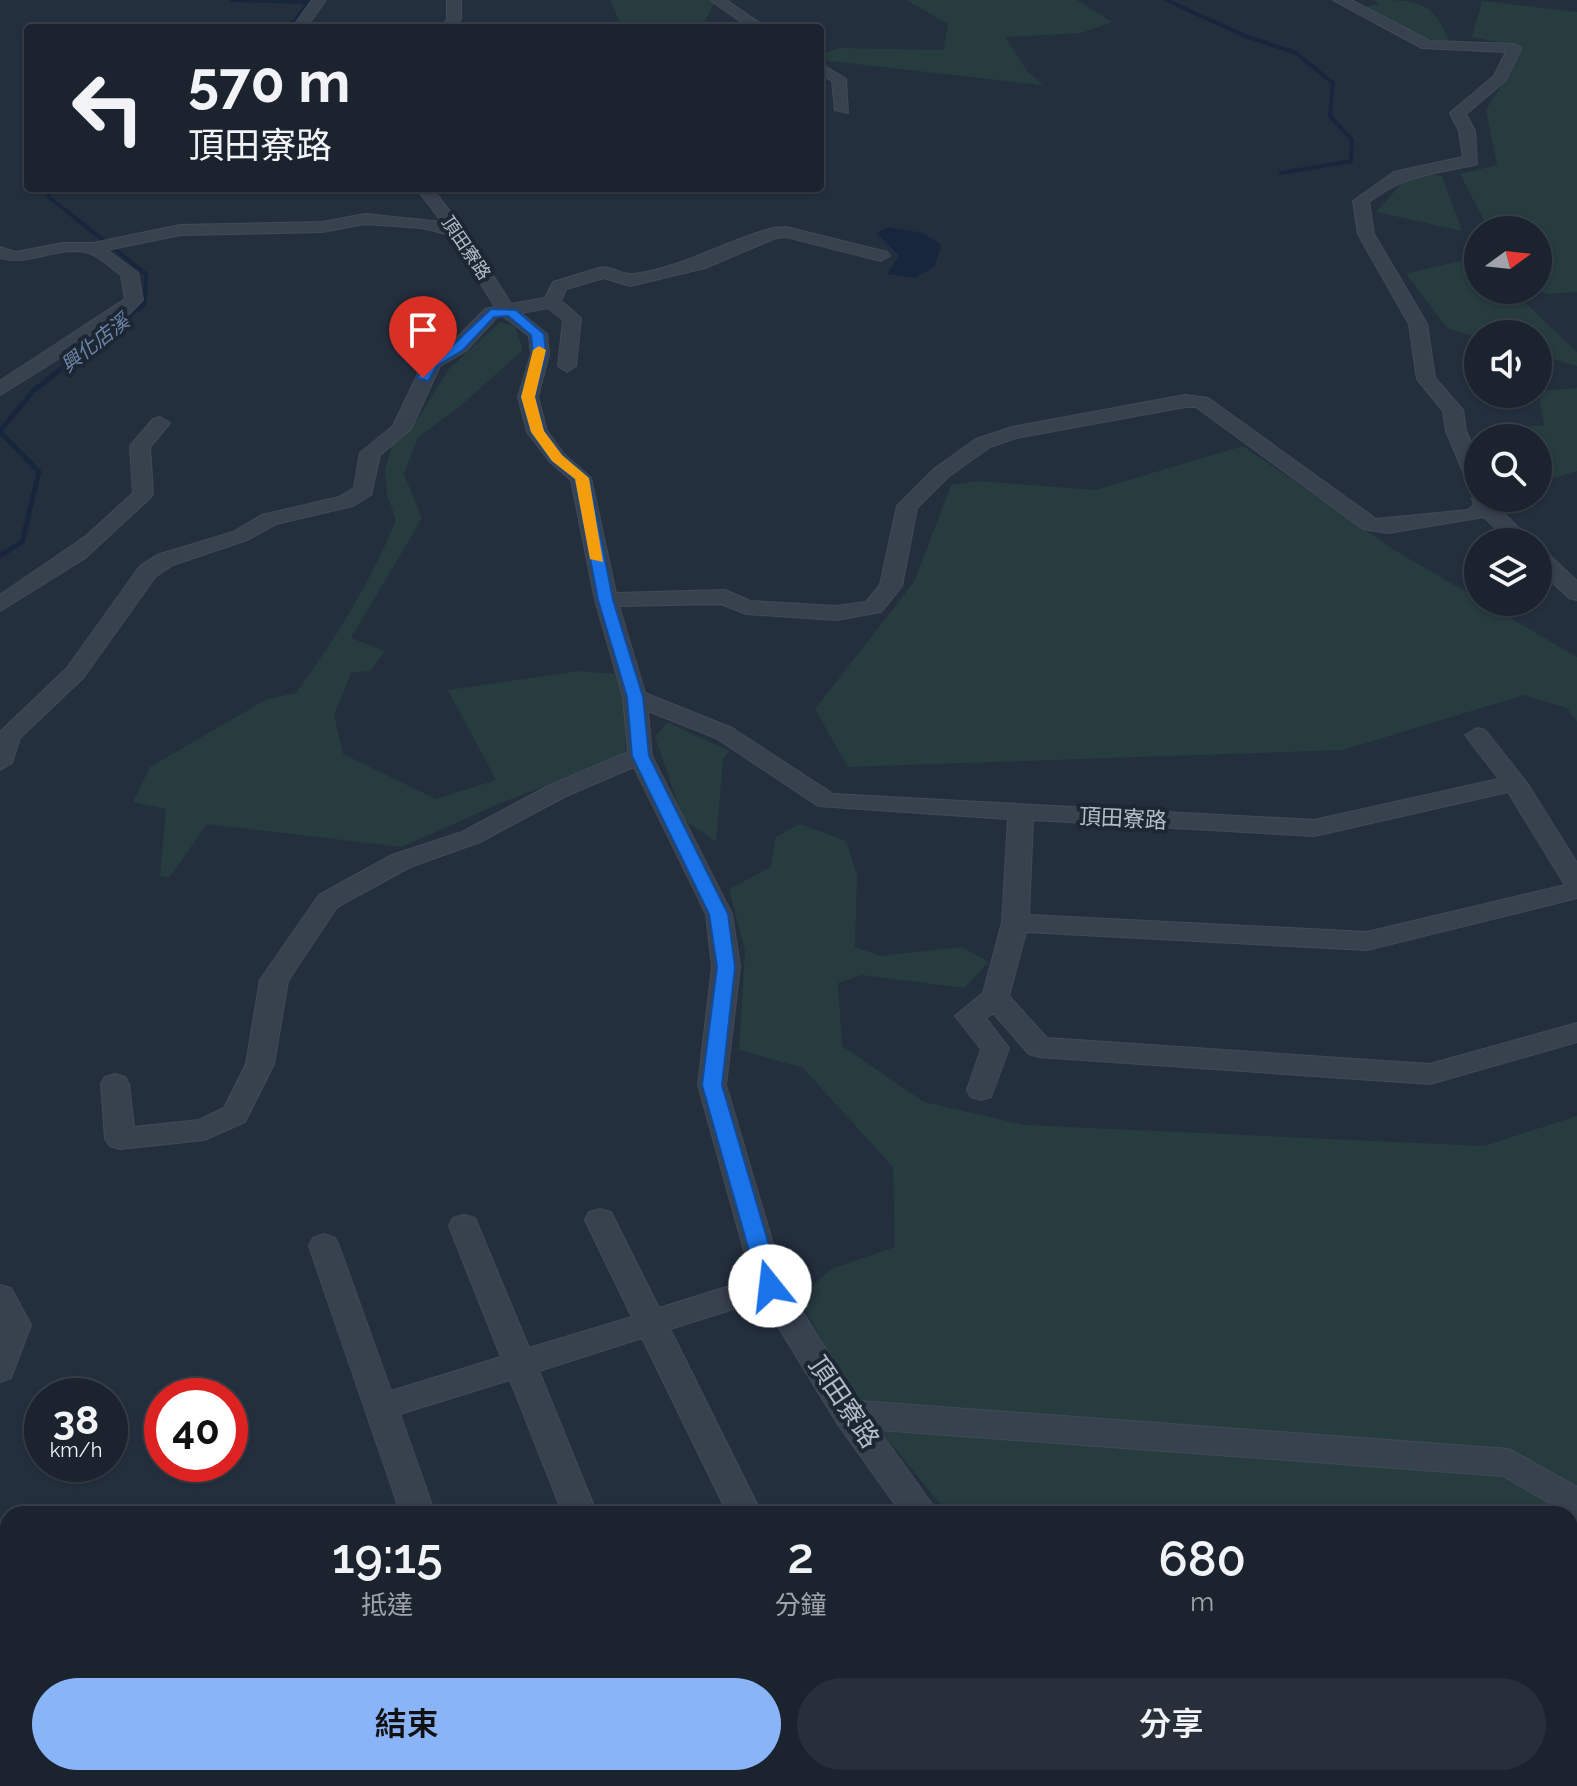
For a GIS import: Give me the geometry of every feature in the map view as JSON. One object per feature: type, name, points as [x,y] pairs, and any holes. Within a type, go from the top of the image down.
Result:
[{"type":"street","points":[[302,24],[319,0]]},
{"type":"street","points":[[451,24],[454,19],[454,0]]},
{"type":"street","points":[[717,0],[754,24]]},
{"type":"street","points":[[1340,0],[1427,45],[1515,48],[1500,78],[1458,113],[1467,131],[1471,161],[1416,167],[1383,182],[1361,201],[1366,234],[1418,324],[1420,357],[1426,379],[1453,410],[1456,431],[1464,450]]},
{"type":"street","points":[[824,70],[839,79],[843,110]]},
{"type":"street","name":"頂田寮路","points":[[427,192],[457,231],[506,310],[538,334],[540,354],[528,397],[537,432],[557,458],[581,478],[606,600],[635,697],[640,756],[719,914],[726,967],[712,1085],[770,1286],[849,1414],[916,1506]]},
{"type":"street","points":[[0,252],[15,257],[63,248],[93,248],[180,230],[322,227],[365,219],[422,223],[457,231]]},
{"type":"street","points":[[552,302],[559,286],[605,272],[630,281],[699,264],[773,233],[786,232],[881,256]]},
{"type":"street","points":[[0,389],[120,313],[134,300],[129,273],[93,248]]},
{"type":"street","points":[[0,763],[9,736],[75,673],[148,571],[165,560],[240,536],[269,519],[346,502],[364,491],[370,453],[401,429],[432,363],[459,347],[491,313],[552,302],[572,318],[567,366]]},
{"type":"street","points":[[606,600],[725,597],[746,607],[836,613],[873,607],[891,586],[907,506],[941,473],[983,443],[1012,433],[1185,401],[1201,402],[1370,525],[1388,527],[1474,515],[1476,512]]},
{"type":"street","points":[[0,604],[56,570],[121,519],[143,494],[140,446],[160,423]]},
{"type":"street","points":[[1492,512],[1508,528]]},
{"type":"street","points":[[1552,570],[1577,593]]},
{"type":"street","name":"頂田寮路","points":[[635,697],[724,733],[827,801],[1314,828],[1515,783]]},
{"type":"street","points":[[1477,735],[1515,783],[1577,884]]},
{"type":"street","points":[[115,1084],[120,1139],[204,1130],[235,1115],[260,1064],[274,980],[328,901],[401,861],[471,837],[557,791],[640,756]]},
{"type":"street","points":[[981,1090],[995,1048],[969,1016],[995,998],[1015,923],[1021,812]]},
{"type":"street","points":[[1015,923],[1367,941],[1577,890]]},
{"type":"street","points":[[995,998],[1039,1047],[1430,1074],[1577,1032]]},
{"type":"street","points":[[600,1220],[741,1506]]},
{"type":"street","points":[[464,1226],[577,1506]]},
{"type":"street","points":[[324,1246],[415,1506]]},
{"type":"street","points":[[381,1407],[770,1286]]},
{"type":"street","points":[[0,1297],[15,1325],[0,1369]]},
{"type":"street","points":[[849,1414],[1509,1463],[1577,1505]]},
{"type":"green space","points":[[610,0],[716,0],[703,24],[620,24]]},
{"type":"green space","points":[[906,0],[1077,0],[1112,22],[1081,33],[1005,37],[1027,71],[1043,85],[824,60],[824,54],[839,48],[943,50],[948,24]]},
{"type":"green space","points":[[1374,0],[1422,5],[1437,17],[1449,41],[1425,42],[1360,8],[1380,4]]},
{"type":"green space","points":[[1482,1],[1577,12],[1577,292],[1552,294],[1552,216],[1482,216],[1460,174],[1497,165],[1486,110],[1524,48],[1472,37]]},
{"type":"green space","points":[[1412,172],[1442,176],[1462,231],[1376,212]]},
{"type":"green space","points":[[1464,260],[1464,304],[1527,304],[1543,320],[1464,320],[1464,333],[1448,329],[1406,274]]},
{"type":"green space","points":[[500,322],[515,326],[523,350],[458,408],[418,437],[404,474],[422,518],[351,638],[385,651],[371,670],[351,673],[334,715],[343,754],[436,799],[496,780],[448,690],[578,671],[615,674],[626,706],[625,755],[496,805],[402,847],[207,824],[169,878],[160,876],[166,809],[133,802],[150,767],[267,699],[296,693],[351,610],[396,520],[387,494],[385,469],[393,443],[415,423],[449,369]]},
{"type":"green space","points":[[1552,328],[1577,352],[1577,366],[1552,359]]},
{"type":"green space","points":[[1577,388],[1577,471],[1552,478],[1552,424],[1544,424],[1541,408],[1552,408],[1552,390]]},
{"type":"green space","points":[[1243,446],[1396,551],[1464,591],[1464,616],[1507,616],[1577,657],[1577,722],[1567,708],[1524,695],[1343,750],[848,767],[815,709],[914,582],[951,485],[978,481],[1095,490]]},
{"type":"green space","points":[[667,722],[729,751],[723,759],[716,842],[683,819],[655,737]]},
{"type":"green space","points":[[800,824],[846,841],[857,875],[855,947],[880,956],[962,947],[989,962],[964,988],[862,975],[838,983],[842,1046],[924,1102],[1024,1125],[1484,1146],[1577,1116],[1577,1506],[942,1506],[854,1397],[799,1298],[831,1269],[895,1247],[893,1167],[803,1068],[739,1050],[745,951],[729,889],[771,867],[776,837]]},
{"type":"water","points":[[888,227],[923,233],[941,245],[935,266],[916,278],[887,274],[899,256],[876,233]]},
{"type":"waterway","name":"興化店溪","points":[[232,0],[309,2],[289,24]]},
{"type":"waterway","points":[[1166,0],[1243,35],[1296,53],[1333,83],[1330,116],[1352,140],[1351,161],[1281,173]]},
{"type":"waterway","name":"興化店溪","points":[[48,192],[50,198],[146,274],[145,293]]},
{"type":"waterway","name":"興化店溪","points":[[0,431],[33,391],[144,304],[145,291]]},
{"type":"waterway","name":"興化店溪","points":[[0,432],[39,472],[22,542],[0,556]]},
{"type":"slow traffic","points":[[539,350],[528,397],[537,432],[557,458],[581,478],[598,559]]},
{"type":"route","points":[[423,378],[432,363],[459,347],[491,313],[511,312],[538,334],[540,354],[528,397],[537,432],[557,458],[581,478],[606,600],[635,697],[640,756],[719,914],[726,967],[712,1085],[770,1286]]}]
